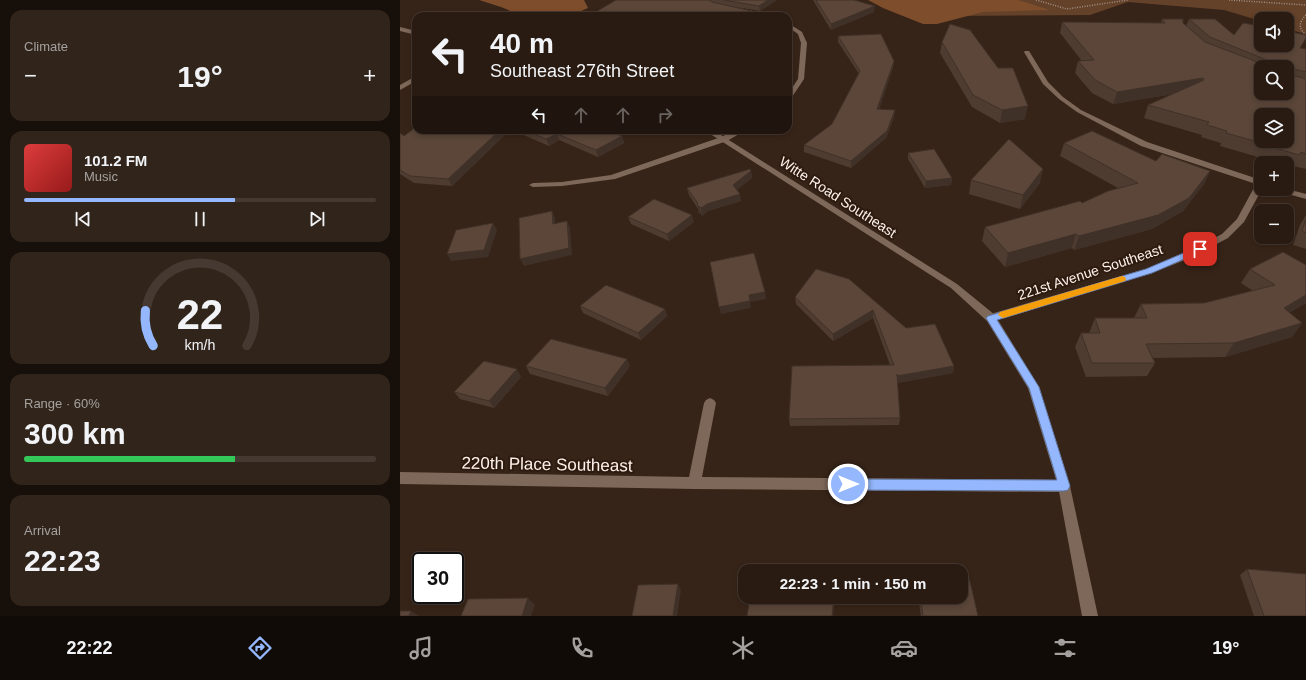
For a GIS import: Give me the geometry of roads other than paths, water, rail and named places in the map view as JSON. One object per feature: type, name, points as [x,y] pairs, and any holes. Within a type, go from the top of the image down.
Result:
[{"type":"street","points":[[733,8],[750,12]]},
{"type":"street","points":[[792,28],[800,33],[804,43],[801,79],[792,93]]},
{"type":"street","points":[[400,29],[412,32]]},
{"type":"street","points":[[1027,52],[1045,83],[1061,98],[1079,111],[1144,144],[1254,181]]},
{"type":"street","points":[[400,88],[412,80]]},
{"type":"street","name":"Witte Road Southeast","points":[[715,134],[954,286],[991,318],[1033,387],[1064,486],[1090,616]]},
{"type":"street","points":[[533,184],[562,184],[612,177],[724,139],[734,134]]},
{"type":"street","points":[[1294,193],[1306,197]]},
{"type":"street","name":"221st Avenue Southeast","points":[[991,318],[1149,271],[1187,256],[1225,236],[1241,220],[1254,196]]},
{"type":"street","points":[[694,484],[710,404]]},
{"type":"street","name":"220th Place Southeast","points":[[400,478],[694,484],[1064,486]]}]
